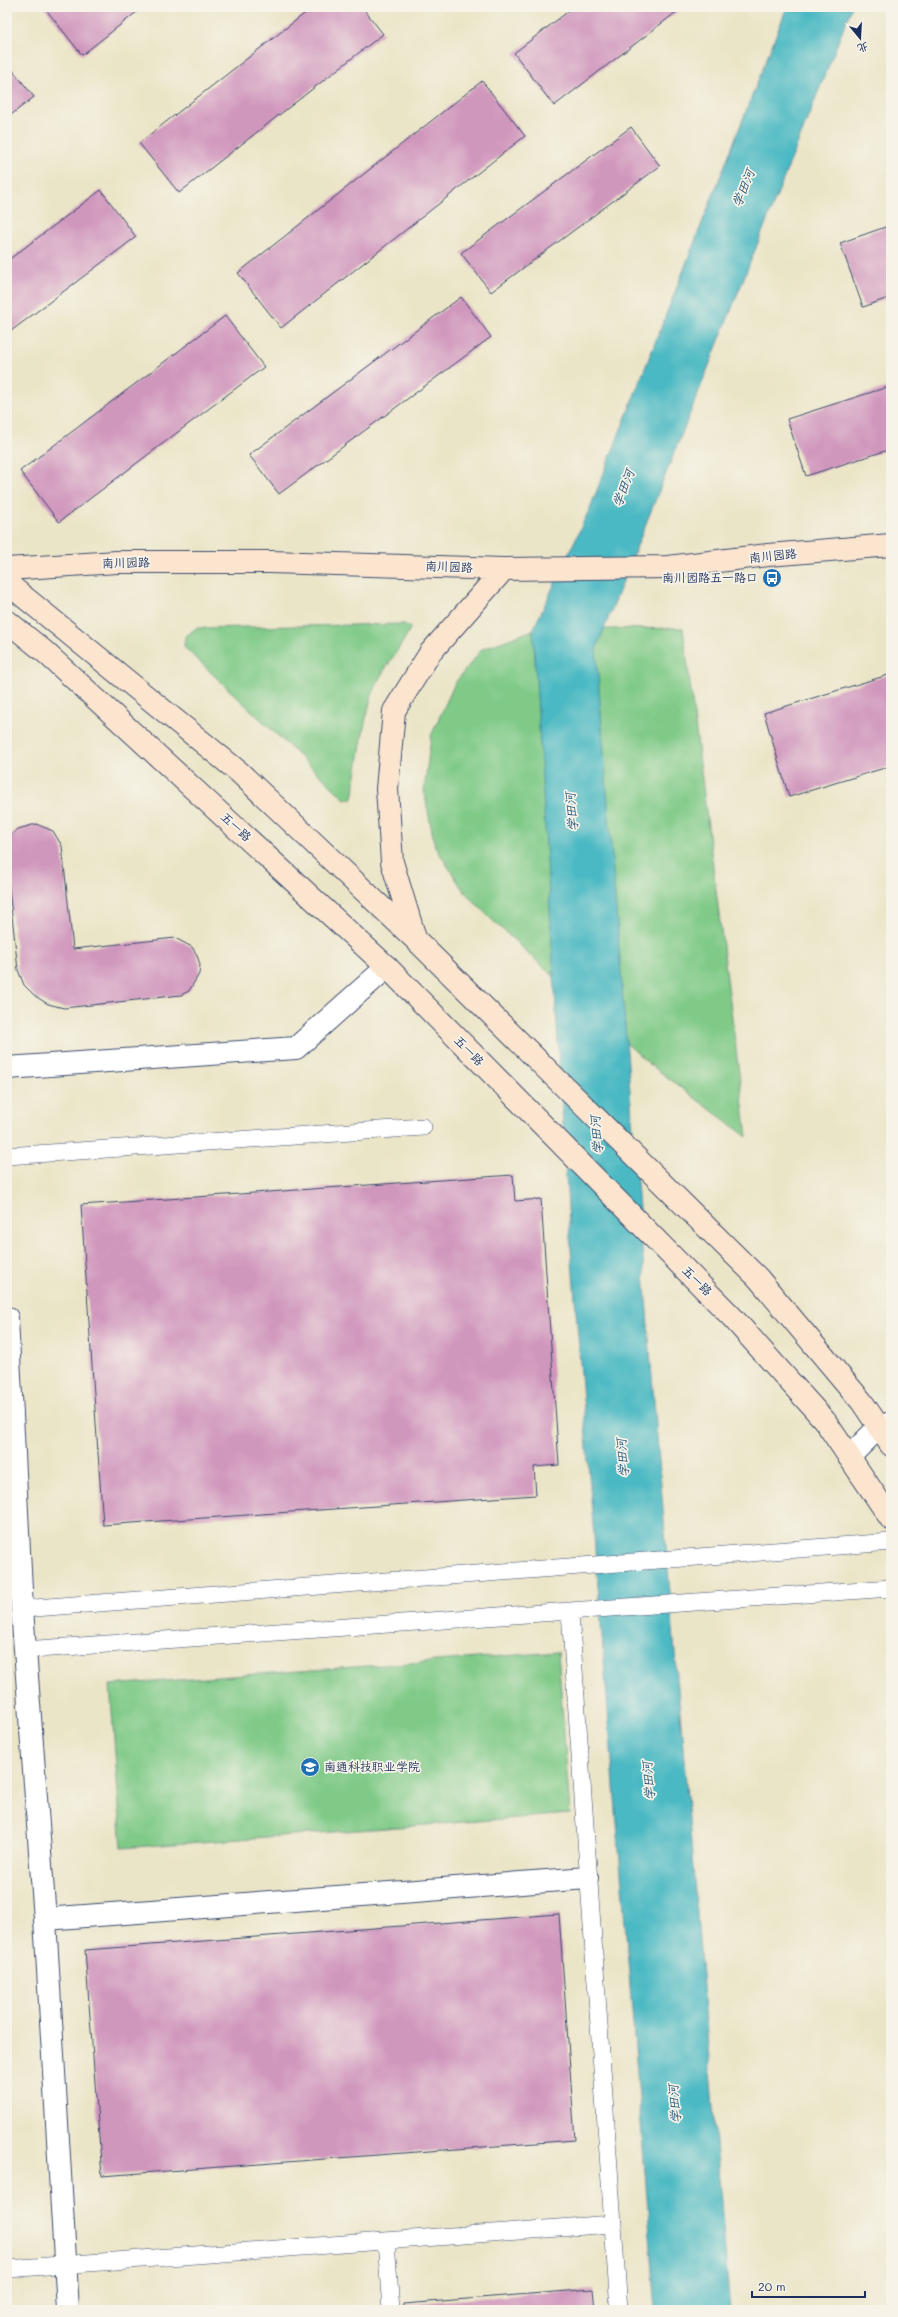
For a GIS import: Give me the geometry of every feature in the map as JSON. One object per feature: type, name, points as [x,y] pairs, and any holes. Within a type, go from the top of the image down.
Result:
[{"type":"main road","name":"南川园路","points":[[7,569],[117,562],[270,562],[546,570],[668,567],[768,555],[891,545]]},
{"type":"main road","points":[[416,940],[392,862],[387,789],[394,711],[430,653],[504,569]]},
{"type":"main road","points":[[7,583],[239,772],[416,940],[544,1069],[758,1278],[862,1402],[885,1425],[891,1445]]},
{"type":"main road","name":"五一路","points":[[7,621],[57,663],[387,967],[543,1127],[732,1317],[825,1420],[891,1519]]},
{"type":"street","points":[[7,1068],[296,1048],[387,967]]},
{"type":"street","points":[[7,1318],[24,1650],[45,1919],[68,2310]]},
{"type":"street","points":[[849,1457],[885,1425]]},
{"type":"street","points":[[45,1919],[587,1878]]},
{"type":"lane","points":[[7,1156],[423,1127]]},
{"type":"lane","points":[[22,1609],[891,1542]]},
{"type":"lane","points":[[24,1650],[891,1588]]},
{"type":"lane","points":[[570,1612],[587,1878],[619,2310]]},
{"type":"lane","points":[[7,2269],[612,2224]]},
{"type":"lane","points":[[386,2240],[391,2310]]},
{"type":"green space","points":[[404,624],[410,627],[409,631],[379,679],[372,695],[366,717],[352,799],[345,799],[184,647],[185,637],[196,628]]},
{"type":"green space","points":[[683,628],[747,1137],[647,1062],[490,918],[463,890],[435,846],[424,791],[431,736],[455,683],[482,649],[533,630]]},
{"type":"green space","points":[[558,1652],[570,1814],[122,1848],[110,1685]]},
{"type":"water","name":"学田河","points":[[787,7],[852,7],[596,649],[652,1377],[730,2310],[656,2310],[569,1224],[533,630],[590,508]]},
{"type":"building","points":[[44,7],[143,7],[82,55]]},
{"type":"building","points":[[313,7],[362,7],[383,34],[179,193],[139,143]]},
{"type":"building","points":[[574,7],[683,7],[554,106],[514,53]]},
{"type":"building","points":[[7,63],[34,97],[7,118]]},
{"type":"building","points":[[482,81],[525,136],[281,328],[238,273]]},
{"type":"building","points":[[631,127],[660,166],[491,292],[461,253]]},
{"type":"building","points":[[101,190],[136,237],[7,334],[7,261]]},
{"type":"building","points":[[891,225],[891,297],[863,307],[840,243]]},
{"type":"building","points":[[461,297],[491,337],[279,494],[249,455]]},
{"type":"building","points":[[225,316],[264,367],[59,522],[20,471]]},
{"type":"building","points":[[891,386],[891,449],[806,476],[787,419]]},
{"type":"building","points":[[891,674],[891,766],[789,797],[764,713]]},
{"type":"building","points":[[36,824],[53,831],[62,846],[73,949],[175,938],[192,947],[197,955],[200,965],[199,974],[189,991],[181,995],[64,1008],[48,1004],[35,996],[24,985],[18,970],[7,870],[7,844],[11,835],[18,829]]},
{"type":"building","points":[[513,1175],[515,1201],[541,1199],[559,1465],[534,1467],[536,1495],[103,1525],[81,1205]]},
{"type":"building","points":[[559,1914],[575,2140],[102,2176],[85,1950]]},
{"type":"building","points":[[593,2289],[595,2310],[404,2310],[404,2304]]},
{"type":"place","name":"南川园路五一路口","points":[[772,578]]},
{"type":"place","name":"南通科技职业学院","points":[[310,1767]]}]
